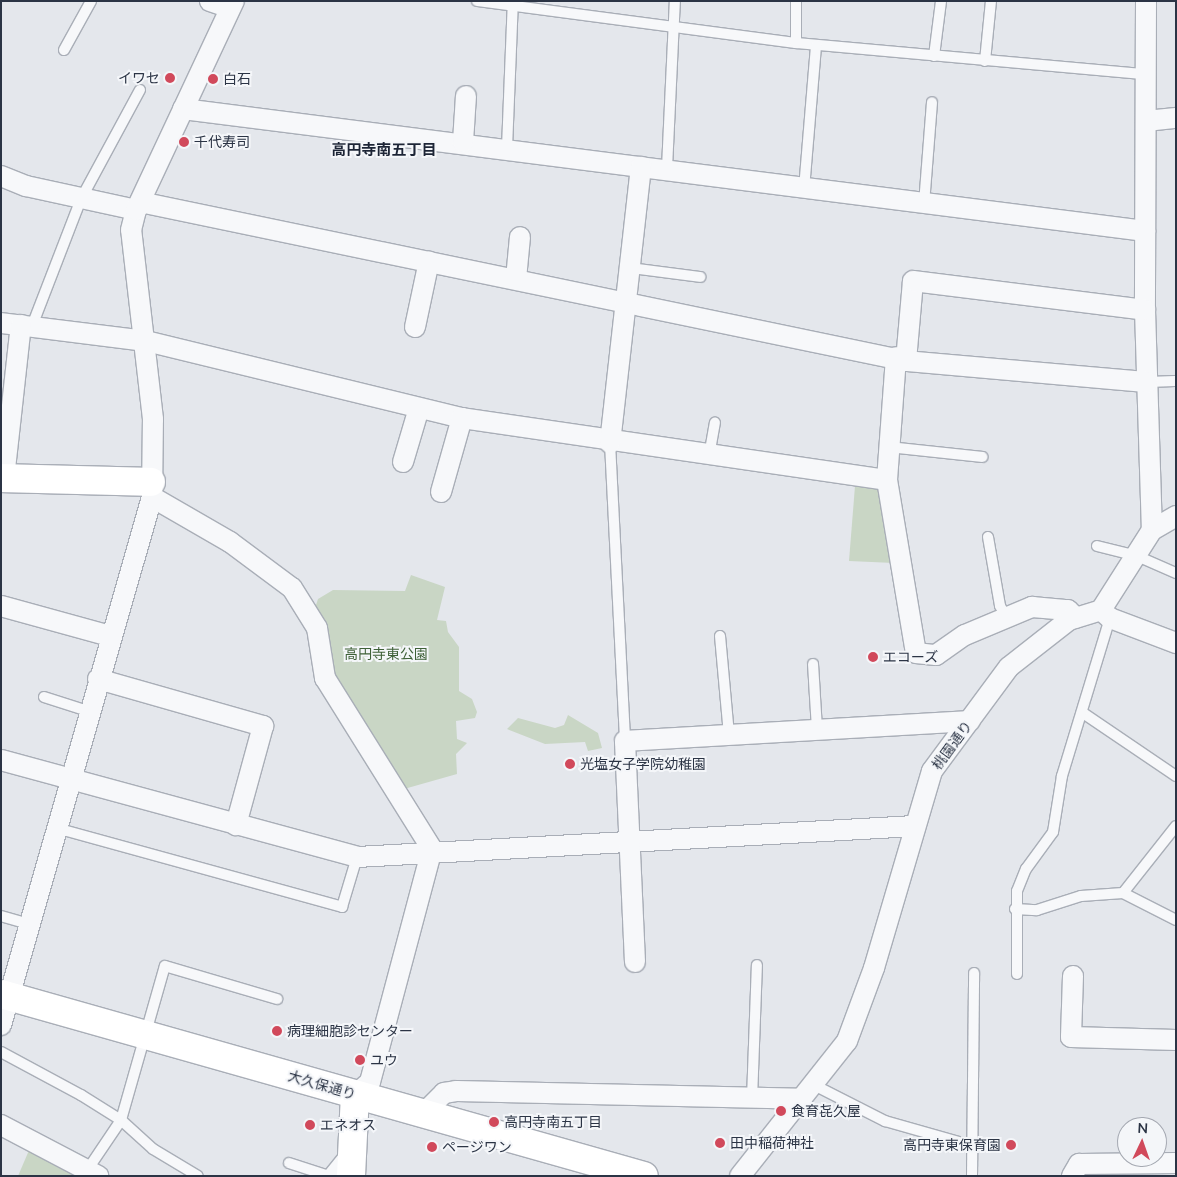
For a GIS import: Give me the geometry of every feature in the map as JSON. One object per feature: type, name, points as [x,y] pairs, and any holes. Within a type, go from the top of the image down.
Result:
[{"type":"main road","points":[[2,478],[152,490]]},
{"type":"main road","name":"大久保通り","points":[[6,995],[146,1033],[355,1095],[644,1176]]},
{"type":"main road","points":[[352,1165],[355,1095]]},
{"type":"street","points":[[1,1025],[6,995],[29,924],[68,779],[152,490],[153,419],[146,342],[134,264],[132,230],[138,206],[232,5],[210,1]]},
{"type":"street","points":[[1146,1],[1145,310],[1152,530],[1106,614],[1176,643]]},
{"type":"street","points":[[463,142],[466,96]]},
{"type":"street","points":[[183,109],[463,142],[641,167],[668,168],[804,189],[1145,231]]},
{"type":"street","points":[[1146,121],[1176,118]]},
{"type":"street","points":[[610,443],[628,301],[641,167]]},
{"type":"street","points":[[1,176],[81,199],[138,206],[429,261],[901,359],[1147,382]]},
{"type":"street","points":[[516,279],[520,237]]},
{"type":"street","points":[[415,327],[429,261]]},
{"type":"street","points":[[1076,618],[1068,610],[1032,608],[1006,616],[936,655],[916,653],[887,480],[889,447],[913,281],[1145,310]]},
{"type":"street","points":[[2,478],[8,379],[18,325],[146,342],[462,418],[610,443],[887,480]]},
{"type":"street","points":[[403,462],[419,408]]},
{"type":"street","points":[[441,492],[462,418]]},
{"type":"street","points":[[152,490],[230,542],[292,588],[316,628],[328,684],[432,849],[370,1082],[355,1095]]},
{"type":"street","points":[[1152,530],[1176,516]]},
{"type":"street","points":[[1,606],[110,636]]},
{"type":"street","name":"桃園通り","points":[[740,1176],[847,1041],[874,968],[914,826],[932,771],[1009,667],[1076,618],[1106,614]]},
{"type":"street","points":[[98,679],[263,726],[236,825]]},
{"type":"street","points":[[636,962],[628,839],[625,741],[969,721]]},
{"type":"street","points":[[1,760],[356,857],[432,849],[914,826]]},
{"type":"street","points":[[1073,976],[1071,1037],[1176,1040]]},
{"type":"street","points":[[424,1113],[444,1093],[456,1091],[752,1099],[808,1092]]},
{"type":"street","points":[[1,1125],[93,1173]]},
{"type":"street","points":[[1072,1176],[1079,1164],[1176,1163]]},
{"type":"street","points":[[334,1176],[352,1165]]},
{"type":"lane","points":[[64,50],[91,1]]},
{"type":"lane","points":[[476,1],[513,4],[674,28],[796,43],[1146,74]]},
{"type":"lane","points":[[668,168],[675,1]]},
{"type":"lane","points":[[796,1],[796,43]]},
{"type":"lane","points":[[934,56],[941,1]]},
{"type":"lane","points":[[985,61],[991,1]]},
{"type":"lane","points":[[507,148],[513,4]]},
{"type":"lane","points":[[804,189],[816,45]]},
{"type":"lane","points":[[18,325],[81,199],[140,90]]},
{"type":"lane","points":[[924,204],[932,102]]},
{"type":"lane","points":[[631,268],[700,276]]},
{"type":"lane","points":[[1147,382],[1176,381]]},
{"type":"lane","points":[[709,456],[715,423]]},
{"type":"lane","points":[[610,443],[625,741]]},
{"type":"lane","points":[[889,447],[982,457]]},
{"type":"lane","points":[[988,538],[1000,606],[1006,616]]},
{"type":"lane","points":[[1097,546],[1138,556],[1176,573]]},
{"type":"lane","points":[[1017,974],[1015,909],[1026,869],[1053,832],[1062,776],[1083,713],[1106,614]]},
{"type":"lane","points":[[720,636],[729,735]]},
{"type":"lane","points":[[812,664],[817,730]]},
{"type":"lane","points":[[44,697],[88,711]]},
{"type":"lane","points":[[1083,713],[1176,776]]},
{"type":"lane","points":[[1123,893],[1176,826]]},
{"type":"lane","points":[[56,828],[342,907],[356,857]]},
{"type":"lane","points":[[1015,909],[1037,910],[1080,896],[1123,893],[1176,920]]},
{"type":"lane","points":[[1,916],[29,924]]},
{"type":"lane","points":[[752,1099],[757,964]]},
{"type":"lane","points":[[93,1173],[121,1120],[165,966],[277,998]]},
{"type":"lane","points":[[972,1176],[970,1145],[974,973]]},
{"type":"lane","points":[[1,1052],[121,1120],[153,1149],[198,1176]]},
{"type":"lane","points":[[808,1092],[884,1121],[970,1145]]},
{"type":"lane","points":[[289,1163],[330,1176]]},
{"type":"green space","points":[[855,486],[880,488],[894,563],[849,561]]},
{"type":"green space","name":"高円寺東公園","points":[[411,575],[445,587],[437,620],[446,621],[448,632],[459,647],[459,691],[472,699],[477,712],[475,718],[456,721],[457,739],[467,743],[456,754],[457,774],[404,789],[333,677],[328,627],[315,608],[318,599],[333,590],[405,591]]},
{"type":"green space","points":[[568,715],[598,733],[602,748],[588,751],[585,742],[545,744],[507,729],[518,718],[555,728],[564,725]]},
{"type":"green space","points":[[30,1148],[77,1175],[18,1176]]},
{"type":"place","name":"イワセ","points":[[170,78]]},
{"type":"place","name":"白石","points":[[213,79]]},
{"type":"place","name":"千代寿司","points":[[184,142]]},
{"type":"place","name":"エコーズ","points":[[873,657]]},
{"type":"place","name":"光塩女子学院幼稚園","points":[[570,764]]},
{"type":"place","name":"病理細胞診センター","points":[[277,1031]]},
{"type":"place","name":"ユウ","points":[[360,1060]]},
{"type":"place","name":"食育㐂久屋","points":[[781,1111]]},
{"type":"place","name":"高円寺南五丁目","points":[[494,1122]]},
{"type":"place","name":"エネオス","points":[[310,1125]]},
{"type":"place","name":"田中稲荷神社","points":[[720,1143]]},
{"type":"place","name":"高円寺東保育園","points":[[1011,1145]]},
{"type":"place","name":"ページワン","points":[[432,1147]]},
{"type":"district","name":"高円寺南五丁目","points":[[384,150]]}]
